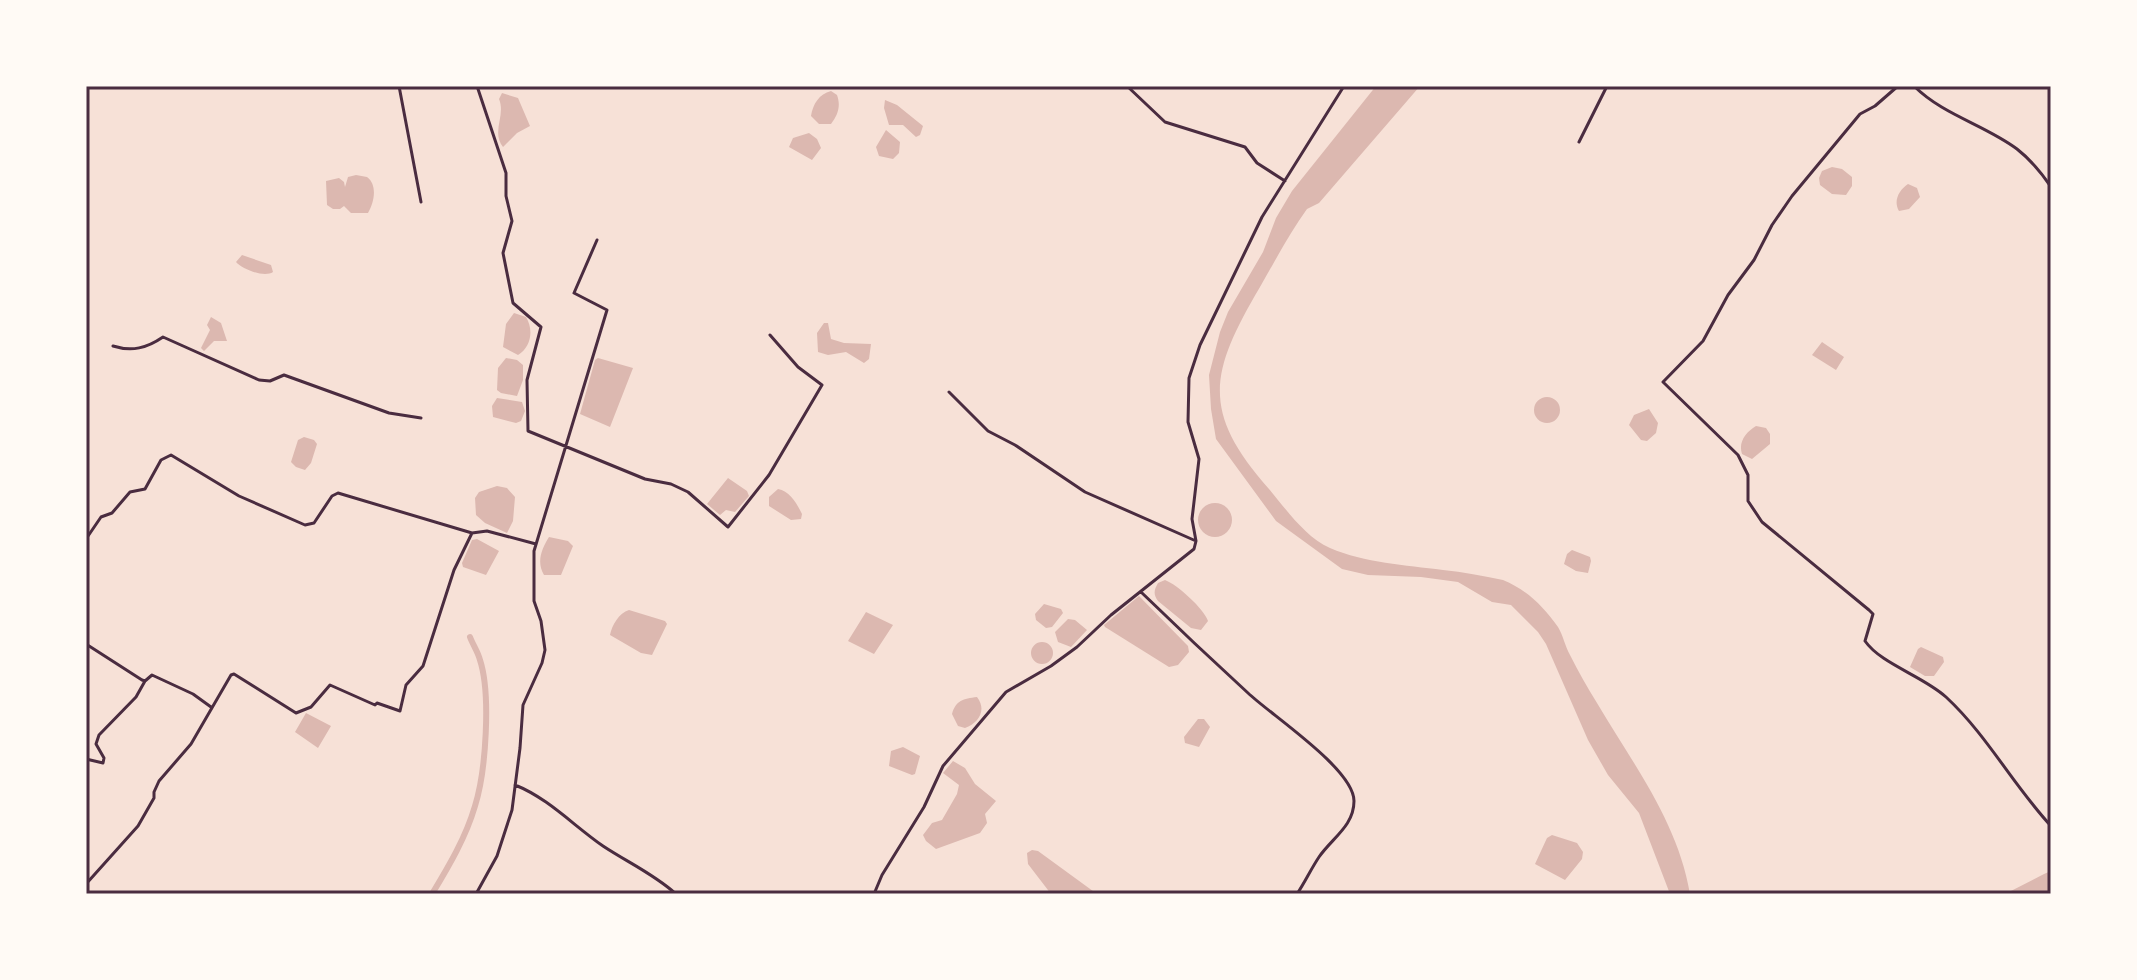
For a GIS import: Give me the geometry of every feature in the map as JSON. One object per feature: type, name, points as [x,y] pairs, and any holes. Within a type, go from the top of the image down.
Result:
[{"type":"street","points":[[399,86],[421,202]]},
{"type":"street","points":[[477,86],[506,173],[506,196],[512,221],[503,253],[513,303],[541,327],[527,380],[528,431],[645,479],[671,484],[688,492],[728,527],[769,475],[822,385],[798,367],[770,335]]},
{"type":"street","points":[[1127,86],[1165,122],[1245,147],[1257,163],[1285,181]]},
{"type":"street","points":[[874,894],[882,875],[924,807],[943,766],[1006,692],[1077,647],[1111,615],[1194,549],[1196,541],[1192,519],[1199,459],[1188,422],[1189,378],[1200,345],[1262,217],[1344,86]]},
{"type":"street","points":[[1579,142],[1607,86]]},
{"type":"street","points":[[1898,86],[1875,106],[1860,114],[1792,196],[1754,260],[1728,295],[1703,341],[1663,382],[1738,455],[1748,475],[1748,501],[1762,522],[1873,614],[1865,641],[1869,647],[1944,695],[1982,736],[2051,826]]},
{"type":"street","points":[[1914,86],[1968,123],[2016,148],[2035,164],[2051,187]]},
{"type":"street","points":[[476,894],[497,856],[512,810],[523,705],[545,650],[541,621],[534,601],[536,544],[607,310],[574,293],[597,240]]},
{"type":"street","points":[[113,346],[125,350],[145,348],[163,337],[259,380],[270,381],[284,375],[389,413],[421,418]]},
{"type":"street","points":[[949,392],[988,431],[1015,445],[1085,492],[1196,541]]},
{"type":"street","points":[[86,539],[101,517],[112,513],[132,490],[145,489],[167,455],[176,456],[239,496],[305,525],[314,523],[332,496],[338,493],[472,533],[487,531],[536,544]]},
{"type":"street","points":[[86,884],[138,826],[154,798],[159,781],[191,744],[234,674],[296,713],[311,707],[330,685],[375,705],[377,703],[400,711],[406,685],[423,666],[454,570],[472,533]]},
{"type":"street","points":[[1141,592],[1250,695],[1321,753],[1342,775],[1354,797],[1352,813],[1345,828],[1321,854],[1297,894]]},
{"type":"street","points":[[86,644],[145,681]]},
{"type":"street","points":[[86,759],[103,763],[104,758],[96,744],[99,735],[136,697],[152,675],[193,694],[211,707]]},
{"type":"street","points":[[515,785],[546,803],[676,894]]},
{"type":"shaded area","points":[[1376,86],[1420,86],[1319,203],[1307,209],[1243,317],[1223,368],[1220,391],[1231,436],[1289,514],[1304,530],[1330,548],[1371,560],[1503,580],[1520,589],[1540,606],[1558,627],[1583,679],[1665,818],[1684,868],[1690,894],[1670,894],[1639,813],[1608,775],[1588,740],[1546,644],[1511,605],[1492,602],[1458,582],[1368,575],[1342,569],[1276,521],[1216,439],[1209,375],[1228,312],[1263,252],[1276,218],[1292,191]]},
{"type":"shaded area","points":[[831,91],[837,95],[837,114],[831,124],[819,124],[811,116],[813,107],[820,97]]},
{"type":"shaded area","points":[[502,93],[518,98],[530,126],[517,133],[503,147],[498,135],[499,99]]},
{"type":"shaded area","points":[[885,100],[897,105],[923,126],[920,135],[916,137],[903,125],[889,125]]},
{"type":"shaded area","points":[[886,130],[900,142],[899,153],[893,159],[879,156],[876,147]]},
{"type":"shaded area","points":[[809,133],[817,139],[821,148],[812,160],[789,147],[793,138]]},
{"type":"shaded area","points":[[1832,167],[1842,169],[1852,177],[1852,186],[1846,195],[1832,194],[1820,185],[1822,171]]},
{"type":"shaded area","points":[[348,177],[367,177],[373,185],[373,199],[368,213],[351,213],[344,206],[333,209],[327,205],[326,181],[339,178],[345,187]]},
{"type":"shaded area","points":[[1908,184],[1917,188],[1920,197],[1909,209],[1899,211],[1898,196]]},
{"type":"shaded area","points":[[242,255],[271,265],[273,272],[259,273],[243,267],[236,262]]},
{"type":"shaded area","points":[[514,313],[526,317],[530,327],[528,343],[518,355],[503,347],[506,324]]},
{"type":"shaded area","points":[[211,317],[221,323],[227,341],[214,341],[204,351],[201,348],[210,330],[207,325]]},
{"type":"shaded area","points":[[824,323],[828,323],[831,339],[871,344],[869,359],[864,363],[846,352],[828,355],[818,352],[817,333]]},
{"type":"shaded area","points":[[1822,342],[1844,357],[1836,370],[1812,355]]},
{"type":"shaded area","points":[[506,358],[523,365],[523,380],[517,396],[497,390],[498,368]]},
{"type":"shaded area","points":[[598,358],[633,368],[610,427],[580,414]]},
{"type":"shaded area","points":[[1547,397],[1556,401],[1560,410],[1556,419],[1547,423],[1538,419],[1534,410],[1538,401]]},
{"type":"shaded area","points":[[497,398],[522,402],[525,411],[521,421],[516,423],[493,417],[492,406]]},
{"type":"shaded area","points":[[1649,409],[1658,423],[1656,433],[1647,441],[1641,440],[1629,425],[1634,415]]},
{"type":"shaded area","points":[[1756,426],[1766,428],[1770,434],[1770,444],[1752,459],[1742,454],[1741,445],[1746,434]]},
{"type":"shaded area","points":[[304,437],[317,444],[311,463],[305,470],[291,462],[298,440]]},
{"type":"shaded area","points":[[728,478],[747,491],[749,496],[735,512],[726,510],[720,515],[707,504]]},
{"type":"shaded area","points":[[497,486],[507,488],[515,497],[513,521],[507,533],[476,515],[475,498],[479,492]]},
{"type":"shaded area","points":[[778,489],[793,498],[802,514],[801,519],[791,520],[769,506],[769,497]]},
{"type":"shaded area","points":[[1215,503],[1227,508],[1232,520],[1227,532],[1215,537],[1203,532],[1198,520],[1203,508]]},
{"type":"shaded area","points":[[549,537],[568,541],[573,546],[561,575],[544,575],[540,565]]},
{"type":"shaded area","points":[[477,539],[499,551],[486,575],[463,567],[462,563],[472,540]]},
{"type":"shaded area","points":[[1572,550],[1590,557],[1588,573],[1564,564]]},
{"type":"shaded area","points":[[1165,580],[1201,610],[1208,621],[1201,630],[1191,628],[1158,601],[1156,588],[1158,583]]},
{"type":"shaded area","points":[[1139,596],[1188,646],[1189,652],[1178,665],[1169,667],[1105,627]]},
{"type":"shaded area","points":[[1044,604],[1061,609],[1063,613],[1052,627],[1046,628],[1036,620],[1035,614]]},
{"type":"shaded area","points":[[629,610],[667,624],[652,655],[641,653],[610,635],[616,620]]},
{"type":"shaded area","points":[[866,612],[893,625],[874,654],[848,641]]},
{"type":"shaded area","points":[[1068,619],[1075,620],[1087,630],[1071,647],[1058,642],[1055,632]]},
{"type":"shaded area","points":[[1038,642],[1046,642],[1053,653],[1046,664],[1038,664],[1031,657],[1031,649]]},
{"type":"shaded area","points":[[1921,647],[1943,657],[1944,662],[1934,676],[1925,676],[1910,667]]},
{"type":"shaded area","points":[[977,697],[981,707],[978,719],[965,728],[958,726],[952,714],[956,706]]},
{"type":"shaded area","points":[[306,713],[331,726],[318,748],[295,732]]},
{"type":"shaded area","points":[[1198,719],[1204,719],[1210,727],[1199,747],[1185,743],[1184,737]]},
{"type":"shaded area","points":[[903,747],[920,756],[915,774],[889,766],[891,751]]},
{"type":"shaded area","points":[[953,761],[965,768],[975,784],[996,801],[985,814],[987,823],[980,833],[936,849],[923,835],[932,823],[942,820],[957,794],[959,785],[943,773]]},
{"type":"shaded area","points":[[1552,835],[1577,843],[1583,852],[1582,859],[1565,880],[1535,864],[1547,838]]},
{"type":"shaded area","points":[[1038,851],[1097,894],[1051,894],[1028,864],[1027,853]]},
{"type":"shaded area","points":[[2051,871],[2051,894],[2005,894],[2044,874]]},
{"type":"waterway","points":[[432,894],[467,829],[482,773],[486,733],[485,692],[480,660],[470,637]]}]
